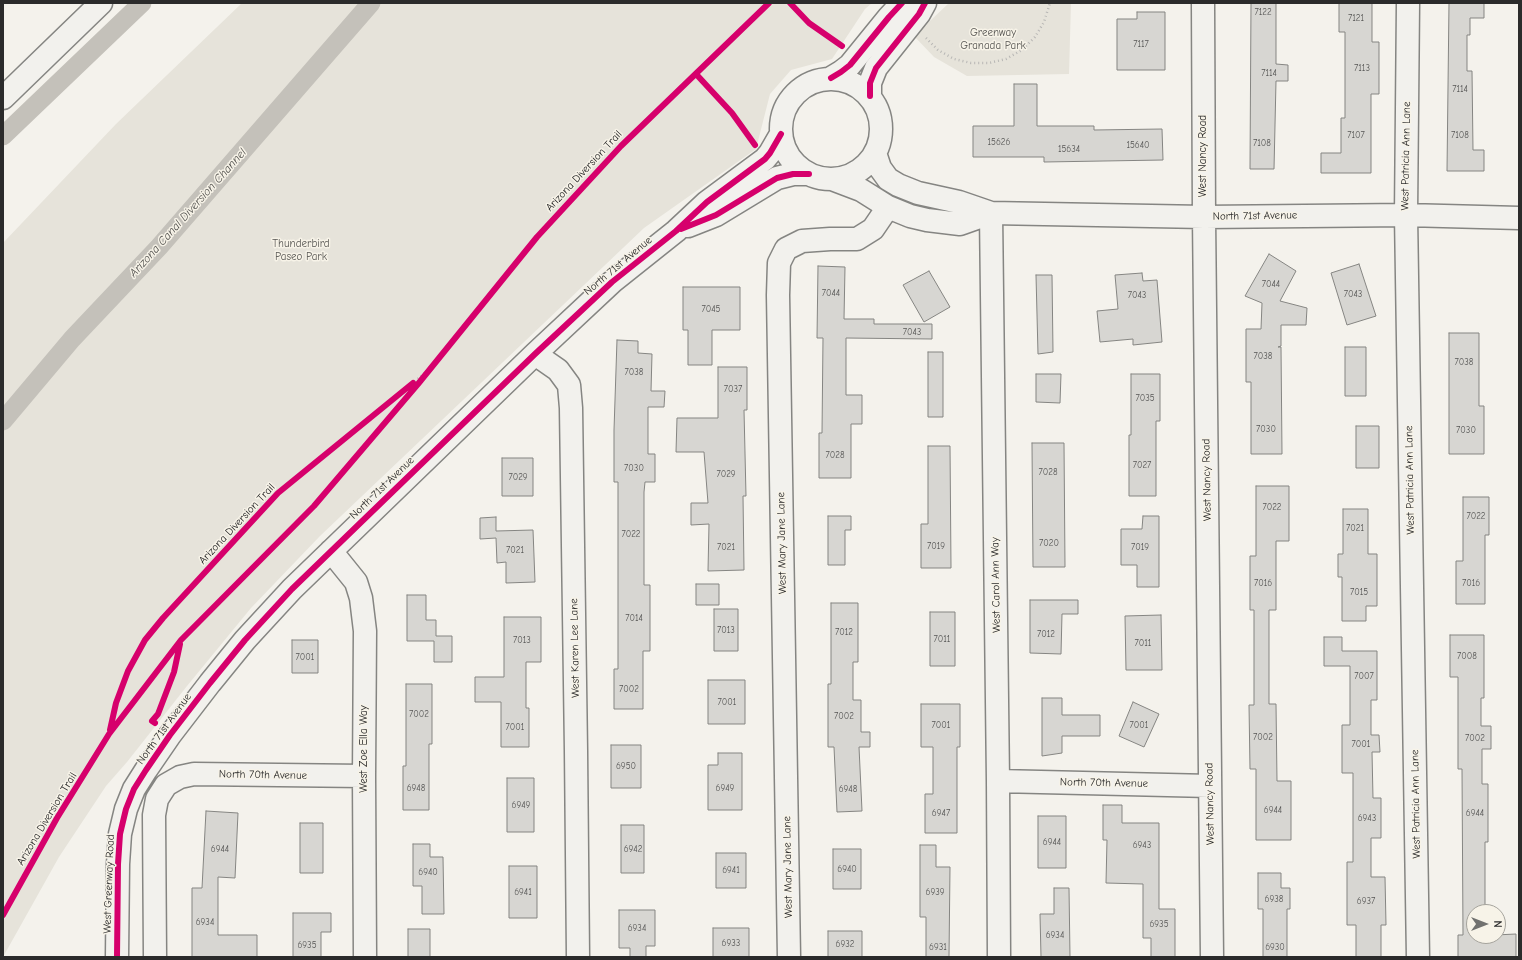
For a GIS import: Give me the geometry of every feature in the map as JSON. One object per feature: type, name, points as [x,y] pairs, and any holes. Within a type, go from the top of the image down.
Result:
[{"type":"street","points":[[3,98],[101,3]]},
{"type":"street","points":[[831,78],[850,65],[889,16],[902,3]]},
{"type":"street","points":[[870,96],[870,83],[876,68],[919,14],[925,3]]},
{"type":"street","name":"West Nancy Road","points":[[1203,3],[1212,957]]},
{"type":"street","name":"West Patricia Ann Lane","points":[[1408,3],[1406,214],[1418,957]]},
{"type":"street","name":"North 71st Avenue","points":[[831,78],[845,80],[859,86],[870,96],[878,109],[881,124],[880,139],[875,153],[867,164],[857,172],[845,177],[832,179],[820,178],[809,174],[798,167],[790,158],[784,147],[781,134],[782,117],[788,102],[799,89],[814,81],[831,78]]},
{"type":"street","name":"North 71st Avenue","points":[[134,789],[170,735],[245,640],[292,589],[535,354],[612,282],[676,231],[707,202],[765,159],[781,134]]},
{"type":"street","name":"North 71st Avenue","points":[[875,153],[880,168],[888,179],[898,185],[918,193],[959,202],[991,213],[1204,217],[1406,214],[1519,218]]},
{"type":"street","name":"North 71st Avenue","points":[[676,231],[716,215],[777,178],[793,174],[809,174]]},
{"type":"street","name":"North 71st Avenue","points":[[832,179],[861,190],[888,207],[910,216],[927,220],[960,224],[991,213]]},
{"type":"street","name":"West Mary Jane Lane","points":[[789,957],[778,303],[779,263],[786,249],[802,241],[857,239],[873,229],[888,207]]},
{"type":"street","name":"West Carol Ann Way","points":[[991,213],[999,957]]},
{"type":"street","name":"West Karen Lee Lane","points":[[535,354],[558,370],[569,385],[571,408],[578,957]]},
{"type":"street","name":"West Zoe Ella Way","points":[[331,551],[356,582],[361,598],[365,631],[365,957]]},
{"type":"street","name":"North 70th Avenue","points":[[155,957],[154,815],[157,799],[166,785],[180,777],[194,774],[364,776]]},
{"type":"street","name":"North 70th Avenue","points":[[998,781],[1210,786]]},
{"type":"street","name":"West Greenway Road","points":[[117,957],[120,834],[126,809],[134,789]]},
{"type":"path","points":[[790,3],[809,23],[842,46]]},
{"type":"path","points":[[925,38],[938,50],[954,59],[971,63],[989,63],[1001,60],[1022,50],[1035,37],[1044,22],[1050,3]]},
{"type":"path","points":[[690,80],[701,69]]},
{"type":"path","points":[[696,74],[732,113],[755,145]]},
{"type":"path","points":[[172,651],[187,634]]},
{"type":"path","points":[[155,723],[152,721],[158,714],[174,672],[181,640]]},
{"type":"green space","name":"Thunderbird Paseo Park","points":[[242,3],[872,3],[865,9],[832,59],[791,70],[770,94],[756,149],[644,228],[320,536],[251,608],[106,786],[59,857],[3,957],[3,243],[116,124]]},
{"type":"green space","name":"Greenway Granada Park","points":[[949,3],[1071,3],[1069,74],[967,76],[934,57],[914,36]]},
{"type":"building","points":[[1251,3],[1276,3],[1276,64],[1288,65],[1288,81],[1276,81],[1274,169],[1250,169]]},
{"type":"building","points":[[1339,3],[1372,3],[1372,42],[1379,42],[1379,94],[1371,94],[1371,173],[1321,173],[1321,153],[1341,153],[1341,118],[1345,118],[1345,32],[1339,32]]},
{"type":"building","points":[[1449,3],[1484,3],[1484,18],[1470,18],[1470,35],[1467,35],[1467,71],[1472,71],[1473,150],[1484,150],[1484,171],[1447,171]]},
{"type":"building","points":[[1137,12],[1165,12],[1165,70],[1117,70],[1117,19],[1137,19]]},
{"type":"building","points":[[1014,84],[1037,84],[1037,126],[1094,126],[1094,130],[1162,129],[1163,160],[1044,162],[1044,157],[973,157],[973,126],[1014,126]]},
{"type":"building","points":[[1269,254],[1296,271],[1280,301],[1307,308],[1306,325],[1281,325],[1281,346],[1278,347],[1281,347],[1282,454],[1251,454],[1251,382],[1246,382],[1246,329],[1261,329],[1262,303],[1245,296]]},
{"type":"building","points":[[1359,264],[1376,316],[1347,325],[1331,273]]},
{"type":"building","points":[[818,266],[845,267],[844,319],[874,319],[874,324],[932,324],[932,339],[846,338],[846,395],[862,395],[862,424],[851,424],[851,478],[819,478],[819,433],[822,433],[823,338],[817,338]]},
{"type":"building","points":[[929,271],[950,307],[924,322],[903,285]]},
{"type":"building","points":[[1142,273],[1143,281],[1157,280],[1162,342],[1133,345],[1133,339],[1100,342],[1097,311],[1118,309],[1115,275]]},
{"type":"building","points":[[1036,275],[1052,275],[1053,352],[1038,354]]},
{"type":"building","points":[[683,287],[740,287],[740,330],[712,330],[712,365],[688,365],[688,330],[683,330]]},
{"type":"building","points":[[1449,333],[1479,333],[1479,406],[1484,406],[1484,454],[1449,454]]},
{"type":"building","points":[[617,340],[638,341],[638,353],[652,354],[651,391],[665,391],[664,407],[648,407],[648,454],[655,454],[655,482],[645,482],[644,492],[644,585],[650,585],[650,651],[643,651],[643,709],[614,709],[614,669],[618,669],[618,482],[614,482]]},
{"type":"building","points":[[1345,347],[1366,347],[1366,396],[1345,396]]},
{"type":"building","points":[[928,352],[943,352],[943,417],[928,417]]},
{"type":"building","points":[[718,367],[747,367],[747,410],[744,410],[746,496],[743,496],[744,570],[708,571],[709,524],[691,525],[691,503],[708,503],[704,452],[676,452],[677,418],[718,418]]},
{"type":"building","points":[[1036,374],[1061,374],[1060,403],[1036,402]]},
{"type":"building","points":[[1131,374],[1160,374],[1160,421],[1156,421],[1156,496],[1129,496]]},
{"type":"building","points":[[1356,426],[1379,426],[1379,468],[1356,468]]},
{"type":"building","points":[[1032,443],[1064,443],[1065,567],[1033,567]]},
{"type":"building","points":[[928,446],[950,446],[951,568],[921,568],[921,524],[928,524]]},
{"type":"building","points":[[502,458],[533,458],[533,496],[502,496]]},
{"type":"building","points":[[1256,486],[1289,486],[1289,541],[1276,541],[1276,610],[1269,610],[1269,704],[1276,704],[1277,781],[1291,781],[1291,840],[1256,840],[1256,769],[1250,769],[1249,705],[1254,705],[1254,610],[1250,610],[1250,556],[1256,556]]},
{"type":"building","points":[[1463,497],[1489,497],[1489,535],[1485,535],[1485,604],[1456,604],[1456,561],[1463,561]]},
{"type":"building","points":[[1343,509],[1368,509],[1368,554],[1377,554],[1377,606],[1366,606],[1366,621],[1342,621],[1342,577],[1338,577],[1338,554],[1343,554]]},
{"type":"building","points":[[828,516],[851,516],[851,530],[845,530],[845,565],[828,565]]},
{"type":"building","points":[[1143,516],[1159,516],[1159,587],[1137,587],[1137,565],[1121,565],[1121,529],[1142,529]]},
{"type":"building","points":[[496,517],[496,531],[533,530],[535,582],[506,583],[506,562],[497,563],[496,538],[480,539],[480,518]]},
{"type":"building","points":[[696,584],[719,584],[719,605],[696,605]]},
{"type":"building","points":[[407,595],[426,595],[426,620],[436,620],[436,636],[452,636],[452,662],[434,662],[434,641],[407,641]]},
{"type":"building","points":[[1030,600],[1078,600],[1078,614],[1062,614],[1061,654],[1030,653]]},
{"type":"building","points":[[831,603],[858,603],[858,662],[853,662],[853,700],[861,700],[861,732],[870,732],[870,747],[859,747],[862,811],[837,812],[834,747],[828,747],[828,684],[831,684]]},
{"type":"building","points":[[714,609],[738,609],[738,651],[714,651]]},
{"type":"building","points":[[930,612],[955,612],[955,666],[930,666]]},
{"type":"building","points":[[1161,615],[1162,670],[1126,670],[1125,616]]},
{"type":"building","points":[[504,617],[541,617],[541,662],[526,662],[526,708],[529,708],[529,747],[501,747],[501,702],[475,702],[475,677],[504,677]]},
{"type":"building","points":[[1450,635],[1484,635],[1484,698],[1481,698],[1481,726],[1491,726],[1491,749],[1482,749],[1482,784],[1488,784],[1488,842],[1485,842],[1485,904],[1466,904],[1466,944],[1506,944],[1506,934],[1516,934],[1516,957],[1458,957],[1458,935],[1463,935],[1462,769],[1458,769],[1458,677],[1450,677]]},
{"type":"building","points":[[1324,637],[1342,637],[1342,651],[1377,651],[1377,700],[1371,700],[1371,735],[1379,735],[1380,752],[1372,752],[1373,798],[1381,798],[1381,838],[1371,838],[1371,877],[1385,877],[1386,925],[1381,925],[1381,957],[1356,957],[1356,925],[1347,925],[1347,862],[1353,862],[1353,773],[1342,773],[1342,725],[1350,725],[1350,666],[1324,666]]},
{"type":"building","points":[[292,640],[318,640],[318,673],[292,673]]},
{"type":"building","points":[[708,680],[745,680],[745,724],[708,724]]},
{"type":"building","points":[[406,684],[432,684],[432,744],[429,744],[429,810],[403,810],[403,766],[406,766]]},
{"type":"building","points":[[1042,698],[1062,698],[1062,715],[1100,715],[1100,736],[1062,736],[1062,753],[1042,756]]},
{"type":"building","points":[[1133,702],[1159,714],[1144,747],[1119,736]]},
{"type":"building","points":[[921,704],[960,704],[960,747],[957,747],[957,833],[925,833],[925,794],[933,794],[933,747],[921,747]]},
{"type":"building","points":[[611,745],[641,745],[641,788],[611,788]]},
{"type":"building","points":[[718,753],[742,753],[742,810],[708,810],[708,765],[718,765]]},
{"type":"building","points":[[507,778],[534,778],[534,832],[507,832]]},
{"type":"building","points":[[1103,805],[1122,805],[1122,823],[1159,823],[1159,909],[1175,909],[1175,957],[1151,957],[1151,938],[1143,938],[1143,884],[1106,883],[1107,840],[1103,840]]},
{"type":"building","points":[[206,811],[238,813],[235,878],[218,877],[218,935],[257,935],[257,957],[192,957],[192,888],[202,888]]},
{"type":"building","points":[[1038,816],[1066,816],[1066,868],[1038,868]]},
{"type":"building","points":[[300,823],[323,823],[323,873],[300,873]]},
{"type":"building","points":[[621,825],[644,825],[644,873],[621,873]]},
{"type":"building","points":[[413,844],[430,844],[430,857],[443,857],[444,914],[422,914],[422,886],[413,886]]},
{"type":"building","points":[[920,845],[936,845],[936,867],[950,867],[949,957],[926,957],[926,917],[920,917]]},
{"type":"building","points":[[833,849],[861,849],[861,889],[833,889]]},
{"type":"building","points":[[716,853],[746,853],[746,888],[716,888]]},
{"type":"building","points":[[509,866],[537,866],[537,918],[509,918]]},
{"type":"building","points":[[1258,873],[1281,873],[1281,888],[1290,888],[1290,909],[1287,909],[1287,957],[1263,957],[1263,909],[1258,909]]},
{"type":"building","points":[[1054,888],[1069,888],[1070,957],[1041,957],[1040,914],[1054,914]]},
{"type":"building","points":[[619,910],[655,910],[655,946],[646,946],[646,957],[630,957],[630,948],[619,948]]},
{"type":"building","points":[[293,913],[331,913],[331,932],[321,932],[321,957],[293,957]]},
{"type":"building","points":[[713,928],[749,928],[749,957],[713,957]]},
{"type":"building","points":[[408,929],[430,929],[430,957],[408,957]]},
{"type":"building","points":[[828,931],[862,931],[862,957],[828,957]]},
{"type":"waterway","points":[[3,136],[142,3]]},
{"type":"waterway","name":"Arizona Canal Diversion Channel","points":[[3,421],[72,339],[159,247],[371,3]]},
{"type":"cycle path","name":"Arizona Diversion Trail","points":[[3,915],[57,818],[109,734],[181,640],[314,506],[418,384],[537,237],[621,146],[769,3]]},
{"type":"cycle path","points":[[790,3],[809,23],[842,46]]},
{"type":"cycle path","points":[[831,78],[850,65],[902,3]]},
{"type":"cycle path","points":[[870,96],[870,83],[876,68],[919,14],[925,3]]},
{"type":"cycle path","points":[[696,74],[732,113],[755,145]]},
{"type":"cycle path","points":[[117,957],[118,864],[120,834],[126,809],[134,789],[146,770],[170,735],[210,683],[245,640],[292,589],[535,354],[612,282],[676,231],[707,202],[765,159],[781,134]]},
{"type":"cycle path","points":[[681,229],[716,215],[777,178],[793,174],[809,174]]},
{"type":"cycle path","name":"Arizona Diversion Trail","points":[[110,730],[116,703],[128,671],[145,640],[163,618],[278,493],[413,383]]},
{"type":"cycle path","points":[[155,723],[152,721],[158,714],[174,672],[180,644]]}]
